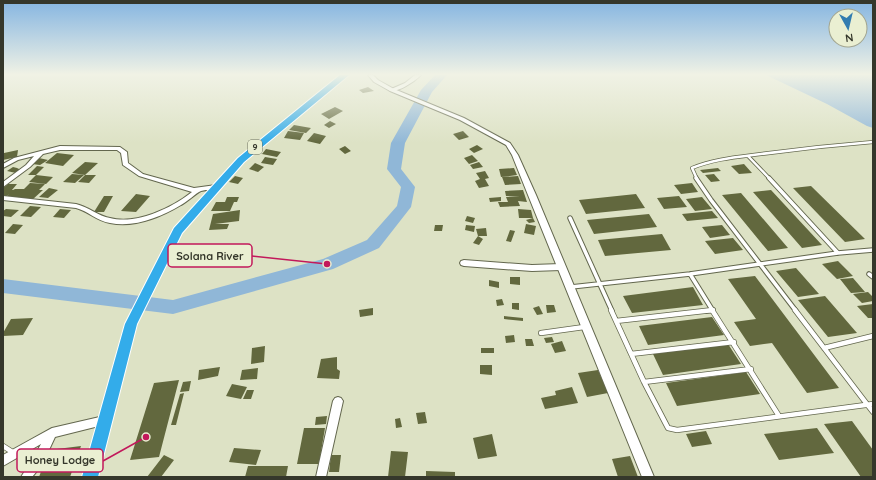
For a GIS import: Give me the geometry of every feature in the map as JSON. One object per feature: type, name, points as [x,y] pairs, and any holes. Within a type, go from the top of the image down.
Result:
[{"type":"highway","name":"9","points":[[90,477],[131,324],[178,231],[241,160],[318,97]]},
{"type":"street","points":[[410,97],[462,119],[499,138],[508,144],[515,155],[648,477]]},
{"type":"street","points":[[3,166],[16,159],[65,148],[118,148],[124,152],[125,164],[141,176],[197,191]]},
{"type":"street","points":[[3,185],[28,166],[41,153]]},
{"type":"street","points":[[3,198],[83,207],[100,218],[110,221],[122,221],[159,214],[182,202],[197,191],[216,187]]},
{"type":"street","points":[[464,263],[532,268],[561,267]]},
{"type":"street","points":[[321,477],[338,401]]},
{"type":"street","points":[[3,461],[52,433],[104,421]]},
{"type":"street","points":[[26,477],[38,461],[52,433]]},
{"type":"lane","points":[[873,142],[748,156],[696,164],[692,168],[692,171],[705,191],[824,348],[870,404],[873,412]]},
{"type":"lane","points":[[748,156],[838,253]]},
{"type":"lane","points":[[570,218],[631,354],[666,426],[677,430],[870,404]]},
{"type":"lane","points":[[569,287],[690,274],[838,253],[873,250]]},
{"type":"lane","points":[[690,274],[751,369],[779,416]]},
{"type":"lane","points":[[869,274],[873,277]]},
{"type":"lane","points":[[616,321],[713,310]]},
{"type":"lane","points":[[541,333],[586,327]]},
{"type":"lane","points":[[824,348],[873,336]]},
{"type":"lane","points":[[631,354],[734,342]]},
{"type":"lane","points":[[644,382],[751,369]]},
{"type":"lane","points":[[3,446],[15,454]]},
{"type":"water","points":[[813,97],[873,97],[873,128],[867,126]]},
{"type":"building","points":[[335,107],[343,111],[329,119],[321,114]]},
{"type":"building","points":[[330,121],[336,124],[329,128],[324,125]]},
{"type":"building","points":[[294,125],[311,128],[306,133],[289,130]]},
{"type":"building","points":[[288,131],[304,133],[300,140],[284,138]]},
{"type":"building","points":[[463,131],[469,137],[459,140],[453,134]]},
{"type":"building","points":[[314,133],[326,136],[320,144],[307,141]]},
{"type":"building","points":[[477,145],[483,149],[474,153],[469,149]]},
{"type":"building","points":[[345,146],[351,151],[345,154],[339,149]]},
{"type":"building","points":[[266,149],[281,152],[277,157],[262,154]]},
{"type":"building","points":[[18,150],[17,157],[3,160],[4,153]]},
{"type":"building","points":[[57,153],[74,155],[63,166],[45,163]]},
{"type":"building","points":[[472,155],[478,161],[469,164],[464,158]]},
{"type":"building","points":[[265,157],[277,159],[273,165],[261,163]]},
{"type":"building","points":[[39,158],[48,160],[40,165],[32,164]]},
{"type":"building","points":[[85,162],[98,163],[85,175],[72,173]]},
{"type":"building","points":[[479,162],[483,167],[473,169],[470,165]]},
{"type":"building","points":[[255,163],[264,167],[258,172],[249,169]]},
{"type":"building","points":[[744,164],[752,173],[739,174],[731,166]]},
{"type":"building","points":[[37,166],[44,167],[36,175],[28,175]]},
{"type":"building","points":[[13,167],[21,170],[16,173],[7,171]]},
{"type":"building","points":[[514,168],[517,175],[501,177],[499,169]]},
{"type":"building","points":[[718,168],[721,171],[703,173],[700,170]]},
{"type":"building","points":[[485,171],[489,178],[485,179],[489,186],[479,188],[475,181],[480,179],[476,173]]},
{"type":"building","points":[[72,174],[84,175],[75,183],[63,182]]},
{"type":"building","points":[[714,174],[720,181],[711,182],[705,175]]},
{"type":"building","points":[[36,175],[53,177],[46,184],[29,182]]},
{"type":"building","points":[[85,175],[96,175],[89,183],[78,182]]},
{"type":"building","points":[[235,176],[243,178],[238,184],[229,182]]},
{"type":"building","points":[[518,176],[521,184],[505,185],[502,177]]},
{"type":"building","points":[[30,183],[45,184],[39,190],[43,190],[32,200],[5,198],[9,194],[3,199],[3,188],[8,184],[17,184],[12,190],[24,189]]},
{"type":"building","points":[[692,183],[698,192],[681,194],[674,185]]},
{"type":"building","points":[[811,186],[865,239],[845,242],[793,188]]},
{"type":"building","points":[[49,188],[58,190],[48,198],[39,197]]},
{"type":"building","points":[[523,190],[527,202],[518,201],[520,206],[500,207],[498,202],[508,202],[506,197],[520,196],[506,196],[505,191]]},
{"type":"building","points":[[771,190],[822,245],[802,248],[753,192]]},
{"type":"building","points":[[741,193],[788,248],[768,251],[722,195]]},
{"type":"building","points":[[136,194],[150,196],[136,212],[121,211]]},
{"type":"building","points":[[636,194],[645,208],[586,214],[579,200]]},
{"type":"building","points":[[104,196],[113,196],[104,212],[94,212]]},
{"type":"building","points":[[679,196],[687,207],[664,209],[657,198]]},
{"type":"building","points":[[227,197],[239,197],[237,202],[234,202],[230,211],[211,211],[216,202],[225,202]]},
{"type":"building","points":[[501,197],[501,201],[490,202],[489,198]]},
{"type":"building","points":[[702,197],[712,209],[695,211],[686,199]]},
{"type":"building","points":[[30,206],[41,207],[31,217],[20,216]]},
{"type":"building","points":[[6,209],[19,210],[11,217],[3,216],[3,211]]},
{"type":"building","points":[[60,209],[71,210],[64,218],[53,217]]},
{"type":"building","points":[[518,209],[531,210],[533,218],[519,218]]},
{"type":"building","points":[[240,210],[239,221],[215,224],[229,224],[227,229],[209,230],[213,214]]},
{"type":"building","points":[[712,211],[718,218],[687,221],[682,214]]},
{"type":"building","points":[[649,214],[657,227],[594,234],[587,220]]},
{"type":"building","points":[[467,216],[475,218],[473,223],[465,221]]},
{"type":"building","points":[[533,218],[535,222],[529,223],[526,220]]},
{"type":"building","points":[[13,224],[23,225],[15,234],[5,233]]},
{"type":"building","points":[[526,224],[536,226],[534,235],[524,233]]},
{"type":"building","points":[[435,225],[443,225],[442,231],[434,231]]},
{"type":"building","points":[[466,225],[475,226],[474,232],[465,230]]},
{"type":"building","points":[[722,225],[730,235],[710,238],[702,227]]},
{"type":"building","points":[[486,228],[487,236],[478,236],[476,229]]},
{"type":"building","points":[[510,230],[515,231],[511,242],[506,241]]},
{"type":"building","points":[[662,234],[671,250],[605,256],[598,240]]},
{"type":"building","points":[[478,236],[483,239],[479,245],[473,243]]},
{"type":"building","points":[[733,238],[743,250],[715,254],[705,241]]},
{"type":"building","points":[[838,261],[853,276],[837,279],[822,264]]},
{"type":"building","points":[[796,268],[819,294],[798,297],[776,271]]},
{"type":"building","points":[[755,276],[839,388],[807,393],[772,343],[750,346],[734,322],[756,319],[728,279]]},
{"type":"building","points":[[510,277],[520,277],[520,285],[510,284]]},
{"type":"building","points":[[853,278],[865,292],[851,293],[840,279]]},
{"type":"building","points":[[489,280],[499,282],[499,288],[489,286]]},
{"type":"building","points":[[693,287],[703,305],[632,313],[623,296]]},
{"type":"building","points":[[868,292],[873,297],[873,301],[862,303],[853,294]]},
{"type":"building","points":[[825,296],[857,333],[828,337],[798,300]]},
{"type":"building","points":[[502,299],[504,305],[497,306],[496,300]]},
{"type":"building","points":[[512,303],[519,303],[519,310],[512,309]]},
{"type":"building","points":[[873,304],[873,318],[868,318],[857,306]]},
{"type":"building","points":[[546,305],[554,305],[556,312],[547,313]]},
{"type":"building","points":[[539,306],[543,314],[537,315],[533,308]]},
{"type":"building","points":[[373,308],[373,315],[360,317],[359,310]]},
{"type":"building","points":[[504,316],[523,318],[523,321],[504,319]]},
{"type":"building","points":[[712,317],[724,335],[648,345],[639,326]]},
{"type":"building","points":[[33,318],[23,335],[3,336],[3,333],[11,319]]},
{"type":"building","points":[[514,335],[515,342],[506,343],[505,336]]},
{"type":"building","points":[[552,337],[554,342],[546,343],[544,338]]},
{"type":"building","points":[[525,339],[532,339],[534,346],[526,346]]},
{"type":"building","points":[[562,341],[566,351],[555,353],[551,344]]},
{"type":"building","points":[[728,344],[741,364],[663,375],[653,354]]},
{"type":"building","points":[[265,346],[264,362],[251,364],[252,348]]},
{"type":"building","points":[[481,348],[494,348],[494,353],[481,353]]},
{"type":"building","points":[[337,357],[337,369],[340,371],[339,379],[317,378],[321,359]]},
{"type":"building","points":[[480,365],[492,365],[492,375],[480,374]]},
{"type":"building","points":[[220,367],[218,376],[198,380],[199,370]]},
{"type":"building","points":[[258,368],[257,379],[240,380],[242,370]]},
{"type":"building","points":[[598,370],[608,393],[587,397],[578,373]]},
{"type":"building","points":[[746,372],[760,394],[677,406],[666,383]]},
{"type":"building","points":[[179,380],[159,457],[130,460],[154,383]]},
{"type":"building","points":[[191,381],[189,391],[180,392],[183,382]]},
{"type":"building","points":[[232,384],[247,387],[241,399],[226,396]]},
{"type":"building","points":[[572,387],[578,403],[545,409],[541,398],[556,395],[555,391]]},
{"type":"building","points":[[247,390],[254,390],[251,399],[243,399]]},
{"type":"building","points":[[184,393],[176,425],[171,425],[180,394]]},
{"type":"building","points":[[425,412],[427,423],[418,424],[416,413]]},
{"type":"building","points":[[327,416],[326,424],[315,425],[316,417]]},
{"type":"building","points":[[400,418],[402,427],[396,428],[395,419]]},
{"type":"building","points":[[852,421],[873,450],[873,477],[861,477],[824,424]]},
{"type":"building","points":[[304,428],[325,428],[319,464],[297,464]]},
{"type":"building","points":[[817,428],[834,453],[779,460],[764,434]]},
{"type":"building","points":[[706,431],[712,444],[692,447],[686,434]]},
{"type":"building","points":[[492,434],[497,456],[478,459],[473,438]]},
{"type":"building","points":[[81,446],[70,477],[39,477],[49,450]]},
{"type":"building","points":[[234,448],[261,450],[256,465],[229,462]]},
{"type":"building","points":[[391,451],[408,452],[405,477],[388,477]]},
{"type":"building","points":[[164,455],[174,460],[161,477],[147,477]]},
{"type":"building","points":[[331,455],[341,455],[339,472],[329,472]]},
{"type":"building","points":[[630,456],[638,477],[618,477],[612,459]]},
{"type":"building","points":[[248,466],[288,466],[286,477],[245,477]]},
{"type":"building","points":[[426,471],[455,472],[455,477],[426,477]]},
{"type":"waterway","points":[[3,286],[173,307],[327,264],[373,244],[404,207],[408,187],[394,169],[398,143],[423,97]]},
{"type":"place","name":"Solana River","points":[[327,264]]},
{"type":"place","name":"Honey Lodge","points":[[146,437]]}]
